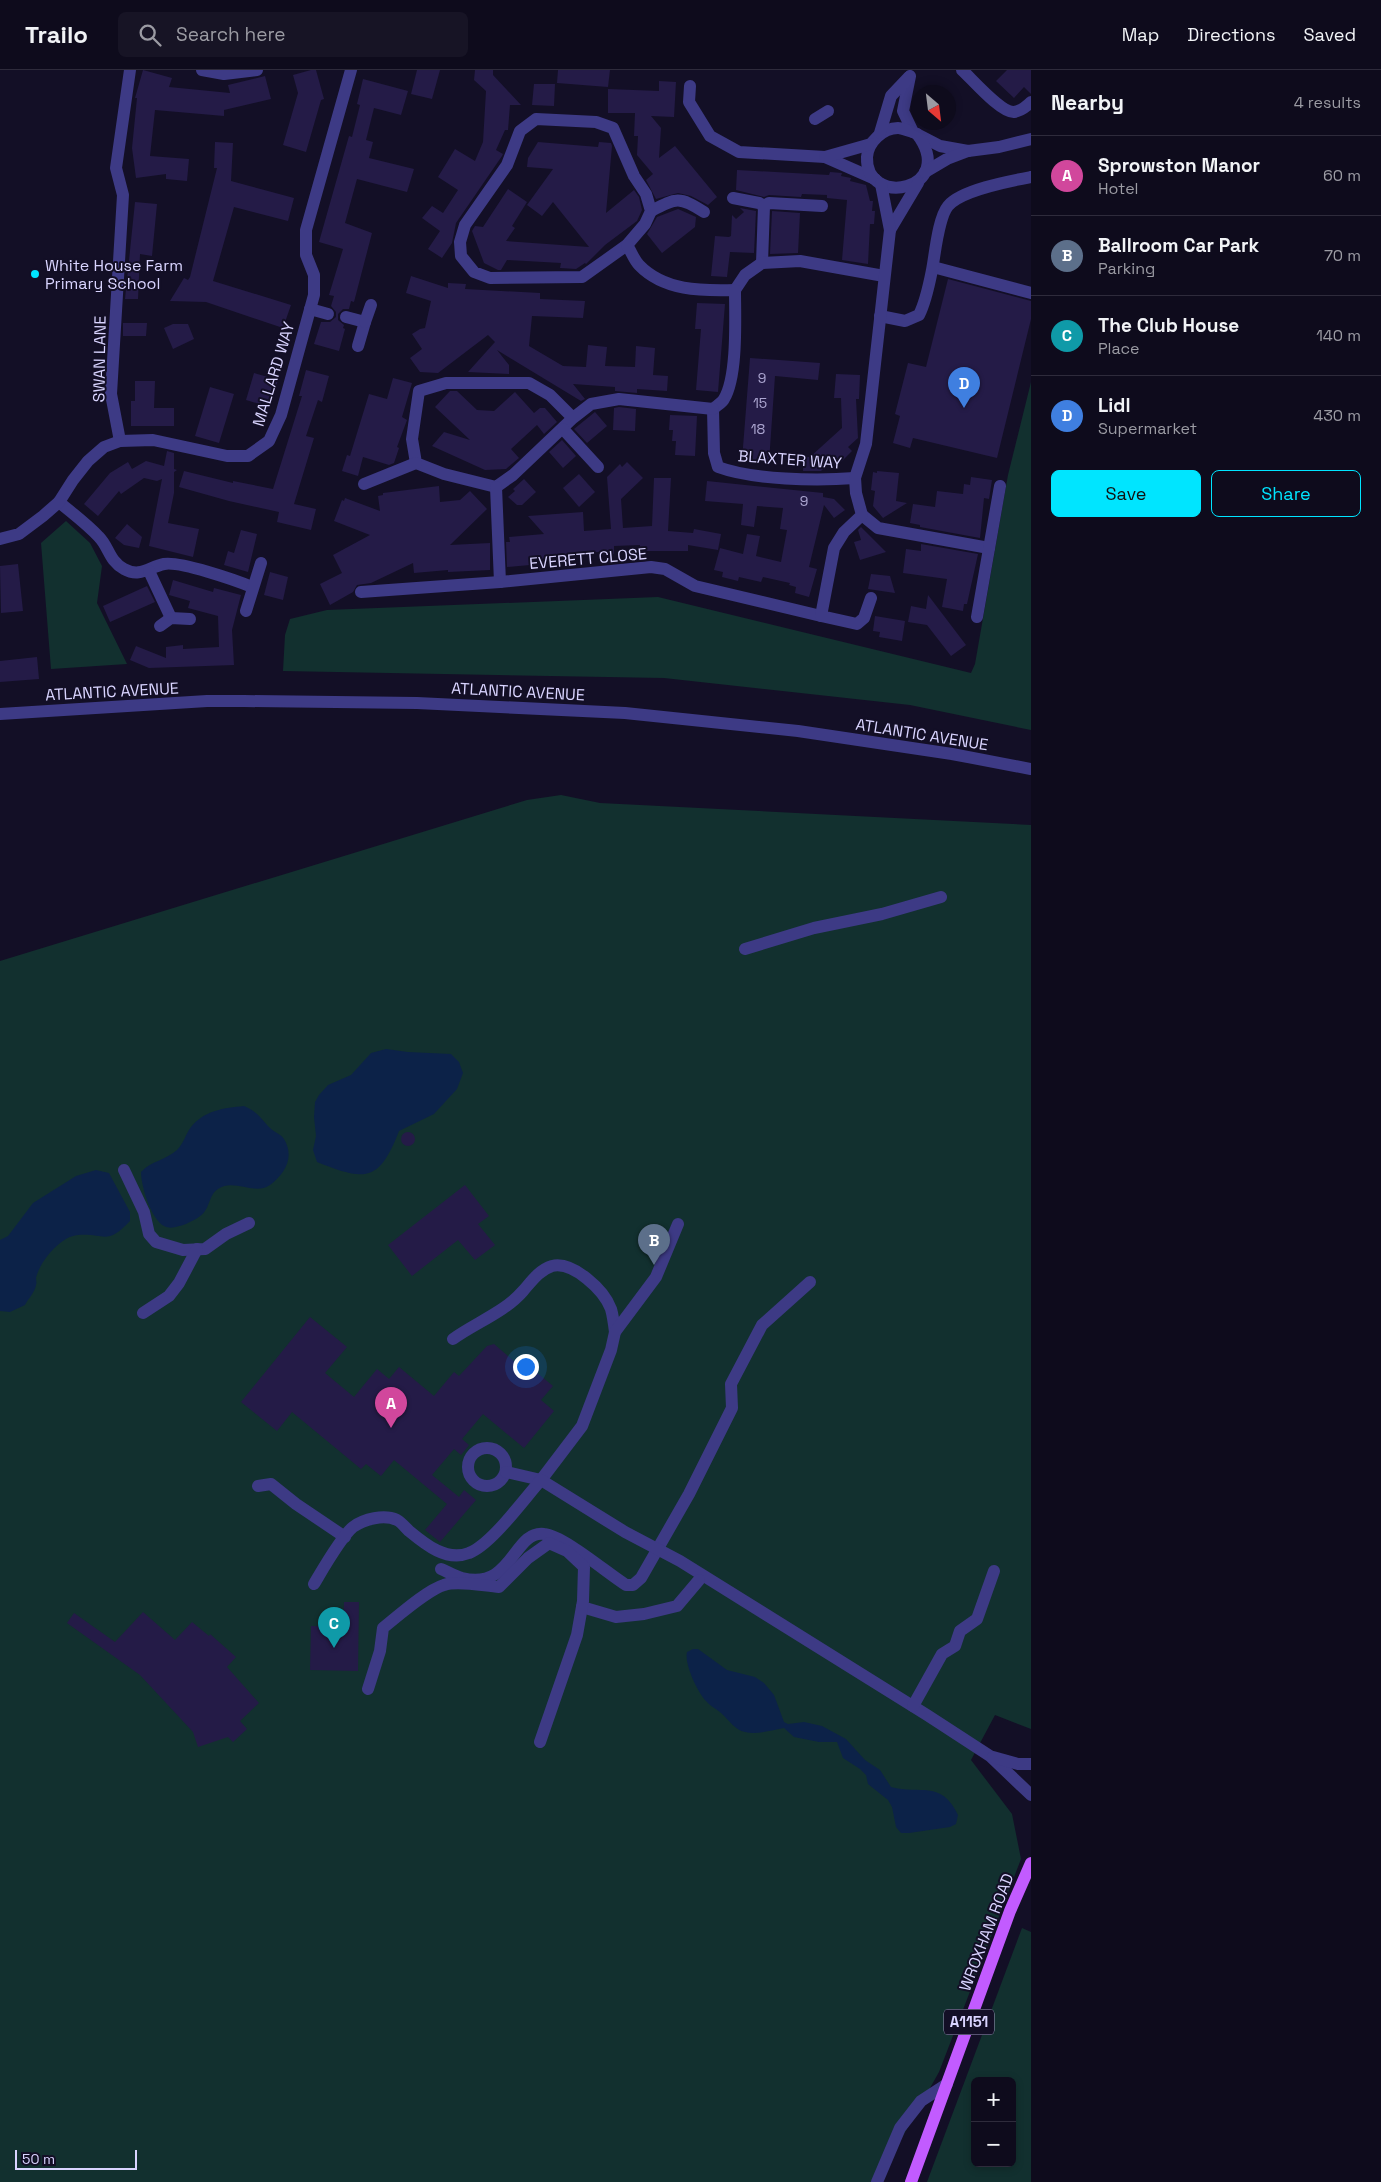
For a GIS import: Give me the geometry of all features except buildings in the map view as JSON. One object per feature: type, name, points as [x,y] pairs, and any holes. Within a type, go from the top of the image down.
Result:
[{"type":"main road","name":"WROXHAM ROAD","points":[[911,2182],[1010,1911],[1031,1862]]},
{"type":"street","name":"SWAN LANE","points":[[120,441],[111,394],[123,195],[116,168],[130,70]]},
{"type":"street","points":[[202,70],[224,74],[257,70]]},
{"type":"street","name":"MALLARD WAY","points":[[0,539],[19,534],[59,502],[72,480],[88,462],[104,447],[120,441],[153,440],[227,456],[248,456],[269,442],[280,415],[314,295],[314,275],[306,255],[306,230],[351,70]]},
{"type":"street","points":[[962,70],[1004,109],[1014,112],[1025,108],[1031,102]]},
{"type":"street","points":[[912,73],[904,111],[915,133],[925,146],[928,158],[922,176]]},
{"type":"street","points":[[878,182],[869,170],[867,157],[870,144],[880,133],[891,96],[912,73]]},
{"type":"street","points":[[690,86],[689,102],[710,136],[739,152],[825,157],[870,144]]},
{"type":"street","points":[[816,119],[828,111]]},
{"type":"street","points":[[651,211],[646,194],[634,176],[613,128],[596,122],[536,119],[520,131],[507,165],[465,226],[460,242],[461,256],[474,272],[490,278],[582,277],[627,245],[645,224],[651,211],[673,200],[684,201],[704,212]]},
{"type":"street","points":[[880,133],[897,128],[915,133],[940,146],[968,151]]},
{"type":"street","points":[[825,157],[888,188],[905,188],[947,159],[968,151],[999,148],[1031,139]]},
{"type":"street","name":"BLAXTER WAY","points":[[890,230],[922,176]]},
{"type":"street","points":[[880,316],[905,321],[919,315],[926,298],[943,219],[948,206],[956,199],[985,188],[1031,177]]},
{"type":"street","name":"BLAXTER WAY","points":[[713,410],[714,453],[718,467],[735,473],[816,480],[855,478],[866,444],[890,230],[878,182]]},
{"type":"street","points":[[733,198],[759,203],[764,206]]},
{"type":"street","points":[[764,206],[769,203],[822,206]]},
{"type":"street","points":[[762,264],[764,206]]},
{"type":"street","points":[[627,245],[639,265],[663,283],[685,288],[735,290]]},
{"type":"street","points":[[364,484],[416,463],[429,469],[496,487],[513,475],[573,418],[591,404],[619,399],[713,410],[724,398],[731,377],[735,336],[735,290],[745,275],[762,264],[800,261],[884,276]]},
{"type":"street","points":[[933,267],[1031,293]]},
{"type":"street","points":[[358,346],[371,305]]},
{"type":"street","points":[[310,309],[328,314]]},
{"type":"street","points":[[346,318],[365,322]]},
{"type":"street","points":[[416,463],[412,439],[419,391],[446,384],[529,383],[550,395],[573,418]]},
{"type":"street","points":[[562,429],[598,467]]},
{"type":"street","points":[[855,478],[856,493],[862,515],[878,528],[989,548]]},
{"type":"street","points":[[977,617],[1000,486]]},
{"type":"street","points":[[496,487],[500,582]]},
{"type":"street","points":[[59,502],[101,538],[110,557],[125,570],[141,574],[164,564],[176,565],[229,577],[252,586]]},
{"type":"street","points":[[821,616],[834,548],[844,532],[862,515]]},
{"type":"street","points":[[246,611],[252,586],[261,563]]},
{"type":"street","name":"EVERETT CLOSE","points":[[361,592],[500,582],[651,567],[665,569],[695,586],[858,624],[864,618],[871,598]]},
{"type":"street","points":[[149,571],[171,618]]},
{"type":"street","points":[[160,626],[171,618],[190,619]]},
{"type":"street","name":"ATLANTIC AVENUE","points":[[0,714],[207,701],[417,703],[625,713],[798,731],[952,754],[1031,769]]},
{"type":"street","points":[[745,949],[814,928],[882,914],[941,897]]},
{"type":"street","points":[[124,1170],[144,1212],[149,1234],[156,1242],[182,1250],[205,1249],[226,1234],[249,1223]]},
{"type":"street","points":[[615,1332],[656,1277],[678,1224]]},
{"type":"street","points":[[143,1313],[169,1296],[179,1283],[196,1249]]},
{"type":"street","points":[[314,1584],[352,1528],[365,1520],[378,1518],[396,1520],[440,1553],[455,1556],[468,1554],[482,1547],[541,1480],[582,1426],[611,1350],[615,1332],[611,1309],[601,1291],[568,1266],[552,1266],[537,1275],[521,1293],[499,1310],[453,1339]]},
{"type":"street","points":[[441,1569],[462,1578],[481,1580],[494,1576],[509,1564],[522,1544],[533,1534],[545,1534],[572,1548],[626,1585],[633,1585],[641,1578],[657,1551],[732,1408],[731,1384],[762,1325],[810,1282]]},
{"type":"street","points":[[506,1472],[541,1480],[657,1551],[680,1561],[990,1756],[1031,1795]]},
{"type":"street","points":[[258,1486],[271,1484],[296,1504],[345,1537]]},
{"type":"street","points":[[368,1689],[380,1651],[383,1628],[404,1610],[444,1584],[499,1587],[528,1558],[549,1544],[567,1551],[584,1567],[582,1607],[577,1635],[540,1742]]},
{"type":"street","points":[[913,1706],[942,1654],[955,1646],[960,1631],[977,1619],[994,1571]]},
{"type":"street","points":[[582,1607],[616,1617],[644,1614],[677,1606],[699,1580]]},
{"type":"street","points":[[990,1756],[1018,1764],[1031,1764]]},
{"type":"street","points":[[877,2182],[900,2128],[921,2101],[947,2084]]},
{"type":"green space","points":[[1031,382],[1031,730],[910,705],[664,678],[283,671],[285,635],[290,619],[327,610],[658,597],[971,673],[975,664],[1008,475]]},
{"type":"green space","points":[[66,521],[90,543],[102,566],[97,603],[127,664],[51,669],[41,543]]},
{"type":"green space","points":[[561,795],[600,803],[1031,825],[1031,1729],[995,1715],[971,1760],[1012,1814],[1021,1859],[939,2072],[877,2182],[0,2182],[0,961],[527,800]]},
{"type":"green space","points":[[1022,1928],[1031,1932],[1031,2182],[927,2182]]},
{"type":"water","points":[[386,1049],[451,1054],[459,1062],[463,1073],[457,1089],[434,1114],[399,1131],[392,1148],[377,1169],[359,1174],[317,1162],[313,1150],[316,1136],[315,1102],[319,1095],[328,1085],[351,1075],[371,1053]]},
{"type":"water","points":[[244,1106],[256,1113],[284,1139],[289,1152],[287,1165],[280,1176],[264,1188],[224,1186],[213,1194],[205,1211],[199,1217],[178,1227],[169,1228],[164,1226],[151,1210],[141,1172],[149,1165],[177,1150],[191,1127],[202,1117],[222,1109]]},
{"type":"water","points":[[96,1170],[109,1173],[130,1212],[130,1221],[111,1236],[78,1235],[71,1236],[65,1240],[52,1250],[42,1264],[38,1271],[33,1293],[25,1305],[10,1312],[0,1311],[0,1240],[8,1236],[33,1203],[76,1176]]},
{"type":"water","points":[[698,1649],[727,1670],[755,1677],[764,1683],[774,1695],[784,1722],[788,1724],[804,1722],[822,1726],[846,1739],[865,1760],[880,1770],[891,1787],[937,1792],[951,1804],[958,1815],[956,1824],[950,1827],[901,1833],[896,1827],[892,1807],[888,1800],[868,1784],[866,1775],[860,1769],[843,1758],[837,1742],[819,1742],[794,1737],[784,1728],[754,1733],[738,1729],[708,1703],[696,1685],[688,1664],[687,1652]]},
{"type":"place","name":"White House Farm Primary School","points":[[35,274]]},
{"type":"place","name":"Lidl","points":[[964,408]]},
{"type":"place","name":"Ballroom Car Park","points":[[654,1265]]},
{"type":"place","name":"Sprowston Manor","points":[[391,1428]]},
{"type":"place","name":"The Club House","points":[[334,1648]]}]
